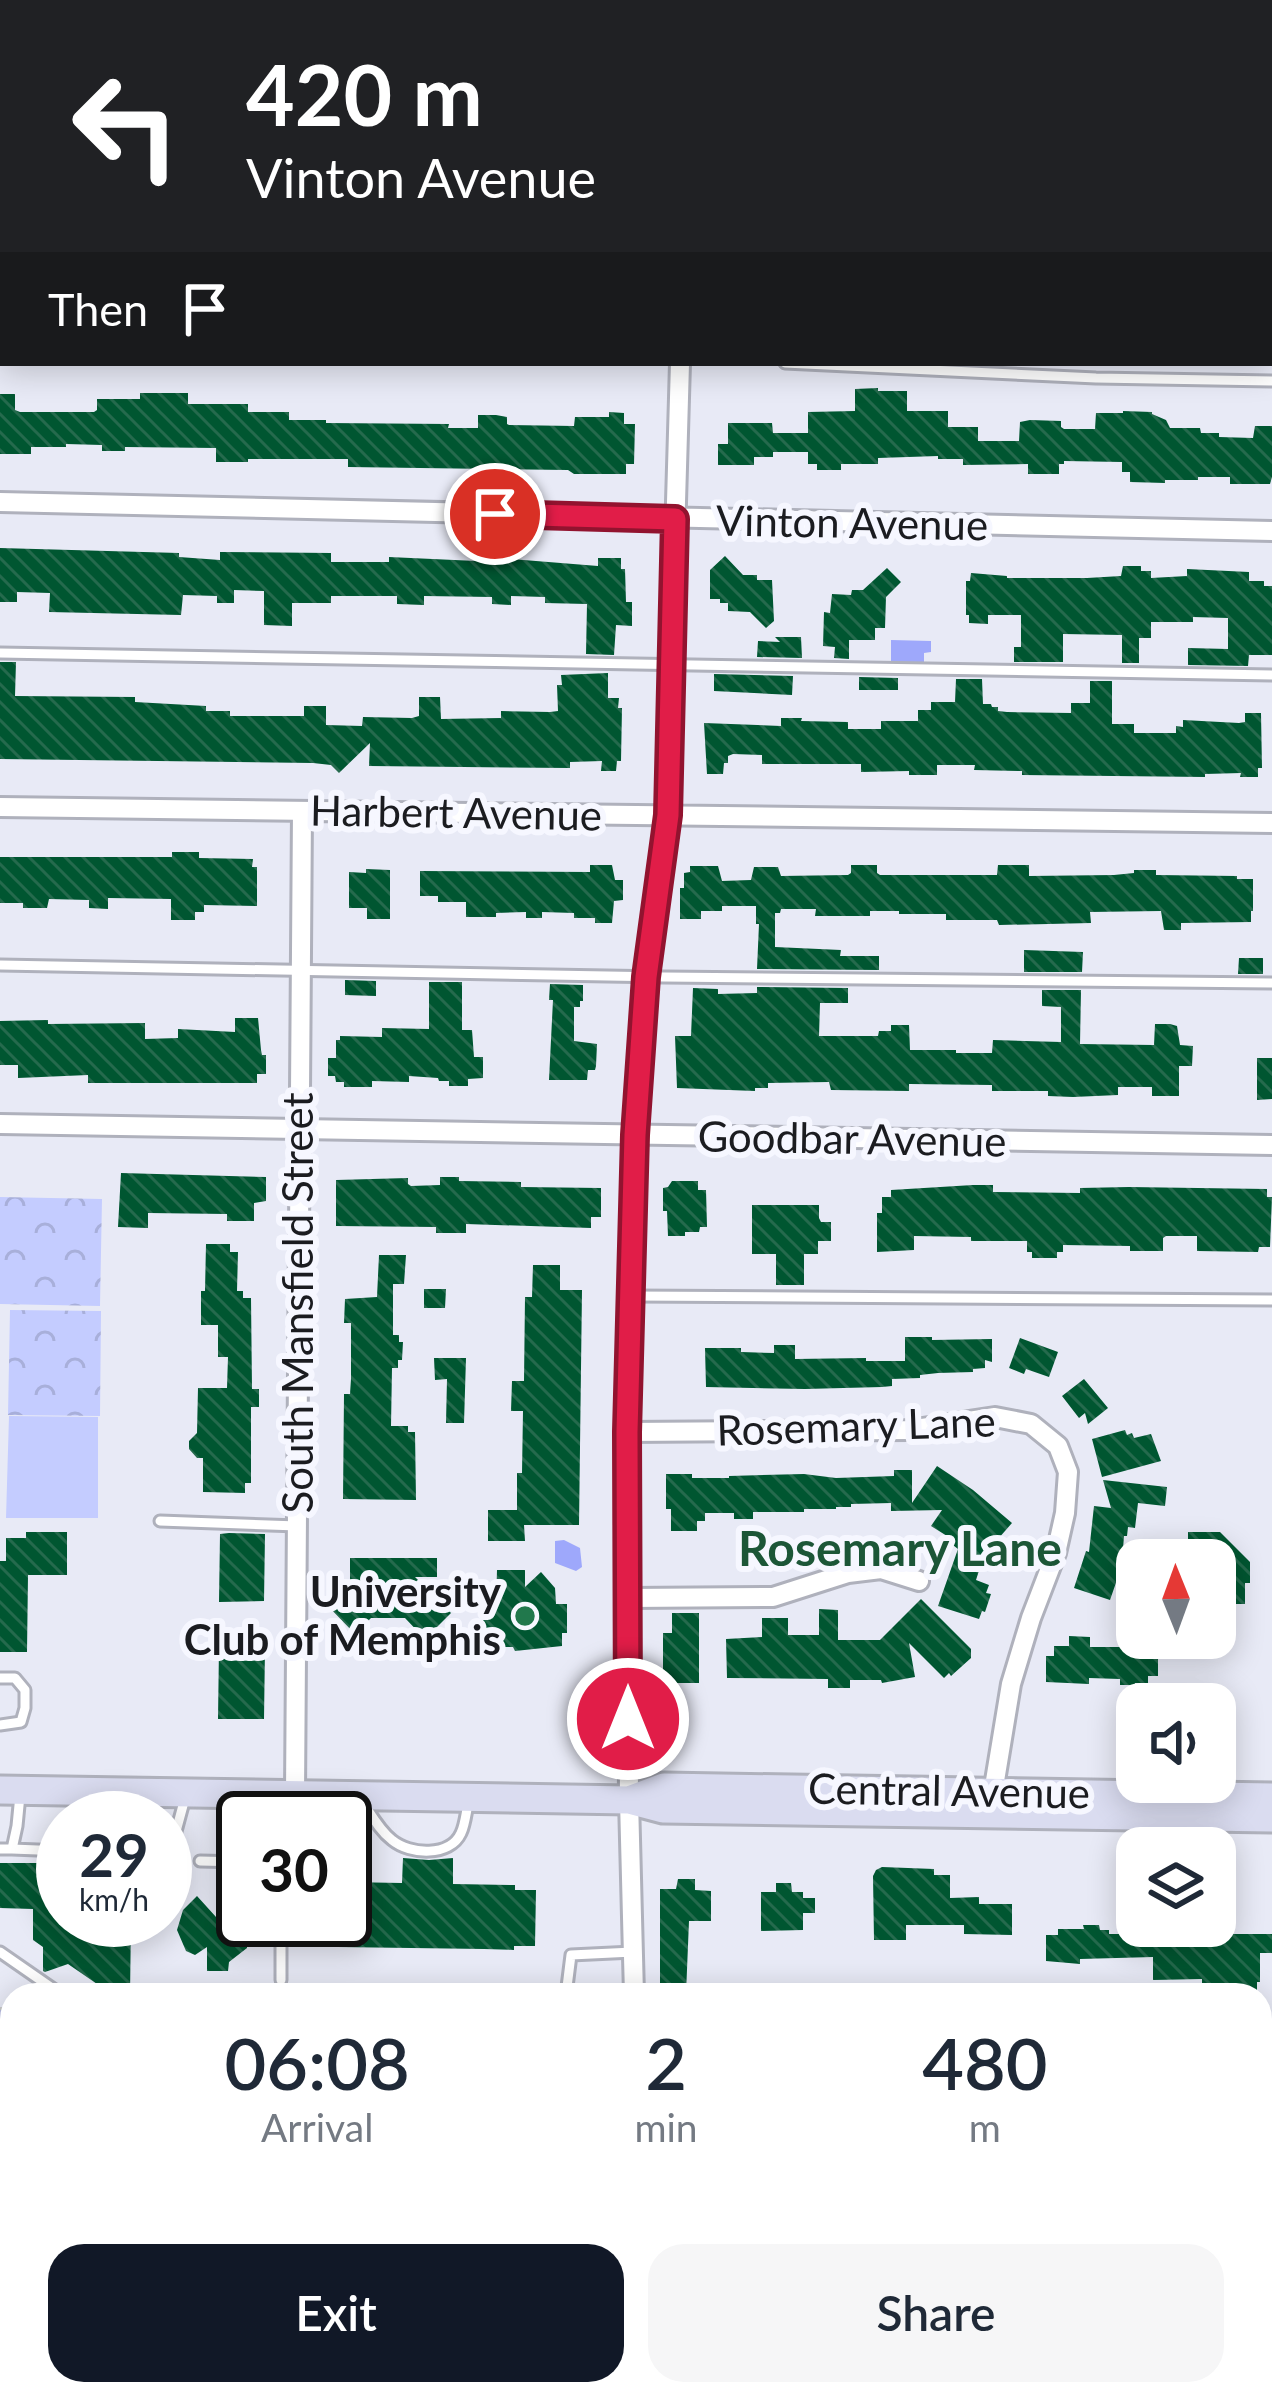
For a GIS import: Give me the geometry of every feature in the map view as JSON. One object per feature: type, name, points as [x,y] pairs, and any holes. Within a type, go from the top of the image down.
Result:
[{"type":"main road","name":"Central Avenue","points":[[372,1796],[628,1799],[664,1787],[991,1802],[1265,1807]]},
{"type":"street","points":[[634,1983],[628,1799],[627,1432],[635,1135],[646,977],[668,815],[680,366]]},
{"type":"street","name":"Vinton Avenue","points":[[0,502],[1272,531]]},
{"type":"street","name":"Harbert Avenue","points":[[0,807],[1272,823]]},
{"type":"street","name":"South Mansfield Street","points":[[283,1791],[298,1526],[302,812]]},
{"type":"street","name":"Goodbar Avenue","points":[[0,1124],[1272,1145]]},
{"type":"street","name":"Rosemary Lane","points":[[627,1432],[909,1430],[995,1417],[1031,1424],[1058,1446],[1068,1472],[1065,1513],[1011,1684],[991,1802]]},
{"type":"street","points":[[628,1598],[773,1597],[848,1573],[881,1569],[919,1581]]},
{"type":"lane","points":[[847,366],[1272,381]]},
{"type":"lane","points":[[0,653],[1272,675]]},
{"type":"lane","points":[[0,965],[1272,983]]},
{"type":"lane","points":[[632,1296],[1272,1300]]},
{"type":"lane","points":[[160,1521],[298,1526]]},
{"type":"lane","points":[[0,1678],[16,1678],[26,1690],[21,1722],[0,1725]]},
{"type":"lane","points":[[10,1791],[17,1826],[6,1849],[36,1850]]},
{"type":"lane","points":[[372,1816],[392,1840],[409,1850],[439,1850],[461,1834],[470,1797]]},
{"type":"lane","points":[[200,1862],[216,1862]]},
{"type":"lane","points":[[280,1981],[281,1947]]},
{"type":"lane","points":[[0,1952],[46,1983]]},
{"type":"lane","points":[[568,1983],[571,1955],[635,1952]]},
{"type":"green space","points":[[0,1197],[102,1199],[100,1306],[0,1304]]},
{"type":"green space","points":[[10,1310],[101,1311],[100,1416],[8,1415]]},
{"type":"green space","points":[[9,1416],[98,1417],[98,1518],[6,1518]]},
{"type":"water","points":[[891,640],[931,641],[931,652],[924,653],[924,662],[891,662]]},
{"type":"water","points":[[555,1541],[580,1548],[582,1567],[576,1571],[555,1563]]},
{"type":"building","points":[[855,389],[907,391],[907,411],[948,411],[948,427],[978,427],[978,441],[1019,441],[1020,422],[1030,420],[1061,421],[1064,429],[1095,429],[1096,413],[1123,411],[1152,412],[1170,428],[1200,428],[1201,433],[1219,433],[1219,437],[1253,438],[1255,426],[1272,426],[1272,477],[1270,484],[1230,484],[1230,477],[1130,482],[1130,472],[1122,472],[1122,462],[1064,461],[1059,474],[1028,474],[1028,464],[963,465],[963,459],[938,456],[878,458],[878,464],[841,464],[841,470],[817,470],[817,464],[808,464],[808,452],[773,452],[773,457],[754,457],[754,465],[718,465],[718,444],[728,444],[728,423],[772,423],[773,433],[808,433],[808,412],[855,411]]},
{"type":"building","points":[[140,393],[188,393],[188,404],[248,404],[248,412],[289,412],[289,420],[326,423],[478,428],[478,415],[496,415],[507,417],[509,425],[574,426],[575,417],[624,413],[624,424],[635,424],[634,464],[626,464],[626,474],[348,467],[348,459],[216,462],[216,448],[102,451],[102,445],[66,444],[31,447],[31,454],[0,454],[0,394],[15,394],[15,410],[20,412],[94,412],[97,399],[140,399]]},
{"type":"building","points":[[0,548],[179,553],[179,557],[220,560],[220,552],[331,553],[331,562],[389,562],[389,557],[498,562],[498,558],[598,566],[598,558],[621,558],[626,602],[632,602],[632,626],[616,625],[614,655],[586,654],[587,604],[545,603],[545,597],[511,596],[511,605],[492,604],[492,597],[424,596],[424,605],[397,604],[397,596],[331,596],[331,603],[292,603],[292,626],[264,625],[264,591],[234,590],[234,603],[217,603],[217,596],[183,595],[181,615],[49,612],[50,593],[17,592],[17,602],[0,602]]},
{"type":"building","points":[[725,556],[743,575],[772,580],[774,621],[766,628],[750,612],[728,611],[728,603],[710,599],[710,570]]},
{"type":"building","points":[[1123,566],[1141,566],[1141,571],[1151,571],[1151,578],[1187,576],[1187,569],[1249,572],[1249,581],[1272,586],[1272,655],[1249,655],[1248,666],[1188,665],[1188,648],[1228,649],[1228,618],[1193,617],[1193,622],[1151,622],[1151,638],[1139,638],[1139,663],[1122,663],[1122,635],[1063,634],[1063,662],[1014,662],[1014,647],[1021,647],[1021,615],[988,615],[988,624],[969,623],[966,615],[966,581],[971,573],[1087,578],[1121,576]]},
{"type":"building","points":[[887,568],[901,582],[886,597],[885,628],[875,628],[875,640],[849,640],[849,659],[834,658],[835,647],[823,646],[824,612],[830,613],[832,594],[863,590]]},
{"type":"building","points":[[775,637],[801,637],[802,658],[757,657],[758,641],[780,642]]},
{"type":"building","points":[[0,662],[16,662],[15,696],[135,697],[135,702],[206,706],[206,711],[230,711],[230,716],[304,716],[304,706],[326,706],[326,725],[362,726],[363,717],[419,716],[419,697],[440,697],[441,719],[501,718],[501,711],[558,711],[561,675],[608,673],[608,698],[619,698],[618,708],[622,708],[621,761],[616,771],[601,771],[602,761],[570,762],[570,768],[369,766],[370,743],[339,773],[331,765],[313,763],[0,759]]},
{"type":"building","points":[[714,674],[793,676],[792,695],[714,691]]},
{"type":"building","points":[[859,677],[898,678],[898,690],[859,690]]},
{"type":"building","points":[[956,679],[982,679],[983,704],[998,707],[998,711],[1071,713],[1071,703],[1090,703],[1090,681],[1112,681],[1112,724],[1134,724],[1134,733],[1176,733],[1183,720],[1239,723],[1245,722],[1245,713],[1261,713],[1262,768],[1258,768],[1258,777],[1240,777],[1241,773],[1205,777],[1022,775],[1022,771],[974,770],[975,765],[937,765],[937,775],[909,775],[909,771],[861,772],[861,764],[762,764],[762,755],[733,754],[724,763],[723,774],[707,774],[704,723],[781,726],[781,718],[802,718],[848,722],[848,729],[881,729],[881,721],[918,721],[918,710],[931,710],[931,702],[955,702]]},
{"type":"building","points":[[172,852],[199,852],[199,858],[253,859],[257,906],[204,905],[204,912],[195,912],[195,920],[171,920],[171,899],[108,898],[108,909],[89,908],[89,900],[49,899],[47,908],[0,903],[0,857],[172,857]]},
{"type":"building","points":[[590,865],[612,865],[615,880],[623,880],[623,900],[614,901],[612,923],[574,918],[574,913],[542,912],[542,918],[526,918],[526,912],[466,917],[466,902],[438,902],[438,896],[420,896],[420,871],[590,872]]},
{"type":"building","points":[[851,865],[877,865],[880,875],[997,875],[998,865],[1029,865],[1029,876],[1156,870],[1156,875],[1237,876],[1253,879],[1253,911],[1251,922],[1181,923],[1181,930],[1164,930],[1161,911],[1090,912],[1091,923],[999,925],[997,920],[946,920],[946,914],[899,911],[870,911],[870,916],[815,916],[816,909],[775,913],[775,947],[879,956],[879,970],[757,969],[756,906],[722,906],[722,911],[701,911],[701,919],[680,919],[680,888],[684,888],[684,873],[690,872],[690,866],[718,866],[722,881],[751,880],[754,867],[778,867],[781,876],[848,875]]},
{"type":"building","points":[[366,869],[390,870],[390,919],[367,919],[367,908],[349,908],[349,872],[366,873]]},
{"type":"building","points":[[1024,950],[1083,952],[1082,972],[1024,972]]},
{"type":"building","points":[[1239,958],[1263,958],[1263,974],[1238,974]]},
{"type":"building","points":[[345,980],[376,981],[376,996],[345,995]]},
{"type":"building","points":[[429,982],[462,982],[462,1030],[472,1030],[474,1057],[483,1057],[483,1078],[468,1079],[468,1086],[409,1076],[409,1082],[372,1081],[372,1087],[344,1087],[344,1082],[328,1076],[328,1058],[336,1058],[340,1036],[382,1037],[382,1028],[429,1029]]},
{"type":"building","points":[[550,984],[583,985],[583,1001],[574,1007],[574,1041],[597,1044],[595,1070],[588,1070],[587,1080],[549,1080]]},
{"type":"building","points":[[757,987],[848,988],[848,1003],[820,1003],[819,1036],[878,1036],[879,1031],[891,1031],[891,1025],[909,1025],[910,1050],[956,1053],[992,1053],[993,1040],[1061,1042],[1061,1007],[1042,1006],[1042,990],[1081,990],[1080,1044],[1154,1045],[1155,1024],[1170,1024],[1177,1026],[1180,1045],[1193,1046],[1192,1066],[1179,1066],[1179,1096],[1152,1096],[1152,1087],[1118,1087],[1118,1095],[1073,1097],[1048,1096],[1048,1091],[992,1091],[992,1085],[909,1084],[909,1091],[831,1090],[829,1082],[768,1083],[768,1088],[755,1091],[677,1088],[675,1036],[691,1036],[693,988],[718,989],[718,994],[757,993]]},
{"type":"building","points":[[235,1018],[258,1018],[266,1074],[257,1074],[257,1083],[88,1083],[88,1075],[18,1078],[18,1065],[0,1065],[0,1021],[145,1023],[145,1039],[178,1038],[178,1029],[235,1032]]},
{"type":"building","points":[[1257,1058],[1272,1058],[1272,1099],[1257,1100]]},
{"type":"building","points":[[121,1173],[266,1177],[266,1201],[254,1203],[254,1221],[227,1221],[227,1214],[148,1213],[148,1228],[118,1227]]},
{"type":"building","points":[[440,1177],[521,1182],[521,1187],[601,1188],[601,1217],[591,1217],[591,1228],[466,1224],[466,1233],[436,1233],[436,1227],[336,1226],[336,1180],[408,1178],[411,1186],[440,1185]]},
{"type":"building","points":[[672,1181],[698,1181],[698,1190],[706,1190],[707,1227],[685,1232],[685,1236],[668,1236],[663,1188]]},
{"type":"building","points":[[993,1185],[993,1192],[1267,1189],[1267,1197],[1272,1197],[1270,1247],[1259,1247],[1258,1252],[1197,1251],[1197,1236],[1166,1236],[1163,1251],[1063,1245],[1057,1258],[1032,1258],[1027,1241],[914,1236],[914,1250],[877,1252],[877,1213],[882,1213],[882,1197],[891,1197],[891,1190]]},
{"type":"building","points":[[752,1205],[819,1205],[821,1222],[831,1222],[831,1241],[818,1241],[818,1254],[804,1254],[804,1285],[776,1285],[776,1254],[752,1254]]},
{"type":"building","points":[[206,1244],[230,1244],[230,1252],[238,1252],[237,1291],[251,1298],[252,1389],[259,1389],[259,1407],[251,1407],[251,1483],[245,1483],[245,1493],[203,1492],[203,1458],[189,1449],[197,1433],[198,1388],[227,1388],[228,1357],[218,1357],[218,1325],[201,1325]]},
{"type":"building","points":[[379,1255],[406,1255],[404,1284],[393,1284],[393,1335],[403,1342],[402,1360],[398,1368],[392,1368],[391,1426],[408,1426],[408,1432],[415,1432],[416,1500],[343,1499],[344,1394],[350,1394],[351,1379],[351,1323],[344,1323],[345,1299],[377,1297]]},
{"type":"building","points":[[533,1265],[560,1265],[560,1290],[582,1290],[579,1525],[524,1525],[525,1541],[488,1541],[488,1510],[517,1510],[523,1411],[511,1411],[512,1381],[524,1381],[525,1297],[532,1297]]},
{"type":"building","points":[[424,1289],[446,1289],[445,1308],[424,1308]]},
{"type":"building","points":[[905,1337],[992,1339],[992,1362],[985,1360],[985,1368],[973,1372],[892,1379],[892,1386],[882,1387],[706,1387],[705,1348],[774,1353],[774,1345],[795,1345],[795,1359],[905,1361]]},
{"type":"building","points":[[1020,1338],[1058,1352],[1049,1377],[1009,1368]]},
{"type":"building","points":[[434,1358],[466,1358],[464,1423],[446,1423],[447,1379],[435,1380]]},
{"type":"building","points":[[1084,1379],[1108,1408],[1088,1424],[1085,1413],[1079,1418],[1062,1396]]},
{"type":"building","points":[[1125,1430],[1134,1438],[1151,1434],[1161,1461],[1102,1477],[1092,1439]]},
{"type":"building","points":[[937,1466],[1012,1523],[984,1555],[976,1580],[989,1585],[986,1593],[991,1594],[979,1619],[938,1606],[958,1549],[931,1526],[942,1510],[891,1511],[891,1503],[753,1512],[753,1519],[705,1513],[705,1521],[697,1521],[697,1531],[671,1531],[671,1509],[666,1509],[666,1474],[836,1478],[894,1476],[894,1470],[912,1470],[912,1503]]},
{"type":"building","points":[[1103,1480],[1167,1487],[1165,1506],[1138,1503],[1135,1528],[1128,1527],[1127,1536],[1116,1539],[1116,1583],[1110,1600],[1074,1588],[1089,1552],[1094,1506],[1111,1508]]},
{"type":"building","points":[[26,1532],[67,1532],[67,1575],[28,1575],[27,1652],[0,1652],[0,1561],[6,1561],[6,1538],[26,1538]]},
{"type":"building","points":[[1188,1532],[1220,1532],[1227,1539],[1188,1539]]},
{"type":"building","points":[[220,1534],[265,1534],[264,1601],[219,1602]]},
{"type":"building","points":[[1236,1548],[1250,1562],[1245,1604],[1236,1604]]},
{"type":"building","points":[[350,1558],[437,1558],[437,1577],[415,1577],[451,1613],[425,1639],[405,1618],[371,1618],[355,1634],[326,1604],[350,1581]]},
{"type":"building","name":"University Club of Memphis","points":[[497,1570],[525,1570],[525,1587],[541,1572],[555,1588],[556,1604],[567,1604],[562,1646],[515,1651],[498,1647],[496,1629],[483,1629],[483,1604],[496,1604]]},
{"type":"building","points":[[921,1599],[971,1649],[971,1658],[951,1676],[944,1678],[909,1643],[915,1677],[882,1683],[850,1680],[850,1688],[828,1688],[828,1679],[727,1678],[726,1639],[762,1637],[762,1618],[788,1618],[788,1635],[819,1635],[819,1609],[838,1610],[838,1640],[880,1640]]},
{"type":"building","points":[[672,1613],[699,1613],[699,1683],[663,1683],[663,1633],[672,1633]]},
{"type":"building","points":[[1069,1636],[1090,1637],[1090,1647],[1116,1647],[1116,1659],[1158,1659],[1158,1676],[1148,1676],[1148,1683],[1089,1678],[1089,1684],[1046,1682],[1046,1656],[1054,1656],[1054,1646],[1069,1646]]},
{"type":"building","points":[[219,1647],[265,1648],[264,1719],[218,1719]]},
{"type":"building","points":[[403,1858],[453,1858],[453,1884],[536,1890],[535,1946],[514,1946],[514,1950],[338,1947],[372,1947],[372,1882],[402,1883]]},
{"type":"building","points":[[0,1863],[36,1863],[36,1942],[33,1909],[0,1908]]},
{"type":"building","points":[[882,1867],[934,1869],[934,1875],[950,1875],[950,1898],[979,1897],[979,1904],[1012,1904],[1012,1935],[964,1934],[964,1925],[906,1925],[906,1940],[874,1940],[873,1876]]},
{"type":"building","points":[[678,1879],[695,1879],[695,1890],[711,1891],[711,1921],[689,1921],[686,1983],[660,1983],[660,1889],[676,1889]]},
{"type":"building","points":[[776,1883],[791,1883],[792,1892],[815,1898],[815,1913],[803,1913],[803,1930],[761,1931],[761,1892],[776,1892]]},
{"type":"building","points":[[197,1896],[216,1917],[216,1947],[247,1947],[229,1962],[228,1971],[207,1971],[207,1947],[195,1955],[184,1947],[192,1947],[192,1901]]},
{"type":"building","points":[[1099,1925],[1100,1930],[1116,1934],[1116,1947],[1236,1947],[1236,1934],[1272,1934],[1272,1953],[1260,1953],[1257,1983],[1153,1980],[1153,1957],[1080,1959],[1080,1964],[1046,1961],[1046,1935],[1058,1935],[1058,1929]]},
{"type":"building","points":[[43,1947],[131,1947],[130,1983],[96,1983],[68,1964],[43,1971]]},
{"type":"place","name":"University Club of Memphis","points":[[525,1616]]},
{"type":"district","name":"Rosemary Lane","points":[[900,1549]]},
{"type":"route","points":[[495,514],[675,519],[668,815],[646,977],[635,1135],[627,1432],[628,1719]]}]
